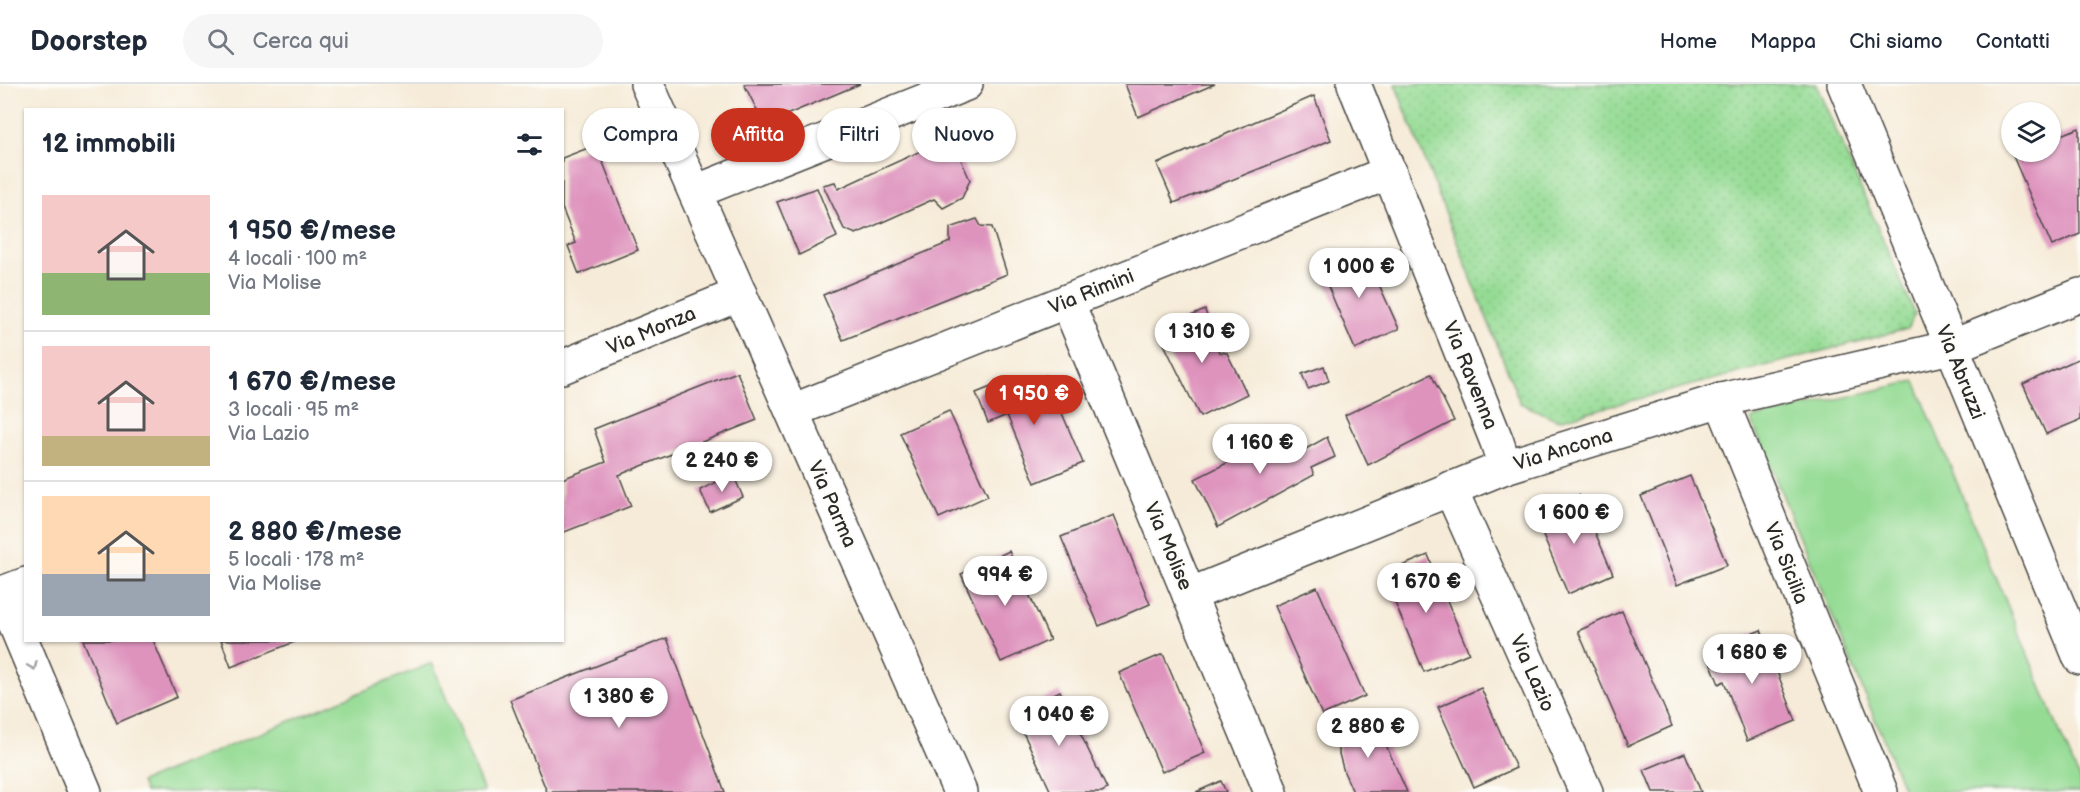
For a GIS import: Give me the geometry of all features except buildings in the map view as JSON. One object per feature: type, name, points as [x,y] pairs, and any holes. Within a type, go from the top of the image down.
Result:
[{"type":"street","name":"Via Parma","points":[[647,84],[960,792]]},
{"type":"street","points":[[695,192],[966,84]]},
{"type":"street","name":"Via Ravenna","points":[[1354,84],[1497,442],[1504,467]]},
{"type":"street","name":"Via Abruzzi","points":[[1844,84],[2080,658]]},
{"type":"street","name":"Via Rimini","points":[[792,411],[1390,172]]},
{"type":"street","name":"Via Monza","points":[[564,366],[740,294]]},
{"type":"street","name":"Via Ancona","points":[[1189,595],[1504,467],[1721,400],[1951,347],[2080,295]]},
{"type":"street","name":"Via Molise","points":[[1067,301],[1271,792]]},
{"type":"street","name":"Via Sicilia","points":[[1721,400],[1881,792]]},
{"type":"street","name":"Via Lazio","points":[[1450,488],[1586,792]]},
{"type":"street","points":[[14,588],[24,617]]},
{"type":"street","points":[[33,642],[85,792]]},
{"type":"green space","points":[[1395,84],[1816,84],[1915,314],[1907,329],[1558,420],[1520,403]]},
{"type":"green space","points":[[1915,381],[2080,781],[2080,792],[1905,792],[1751,419]]},
{"type":"green space","points":[[432,663],[484,792],[145,792],[141,782]]}]
